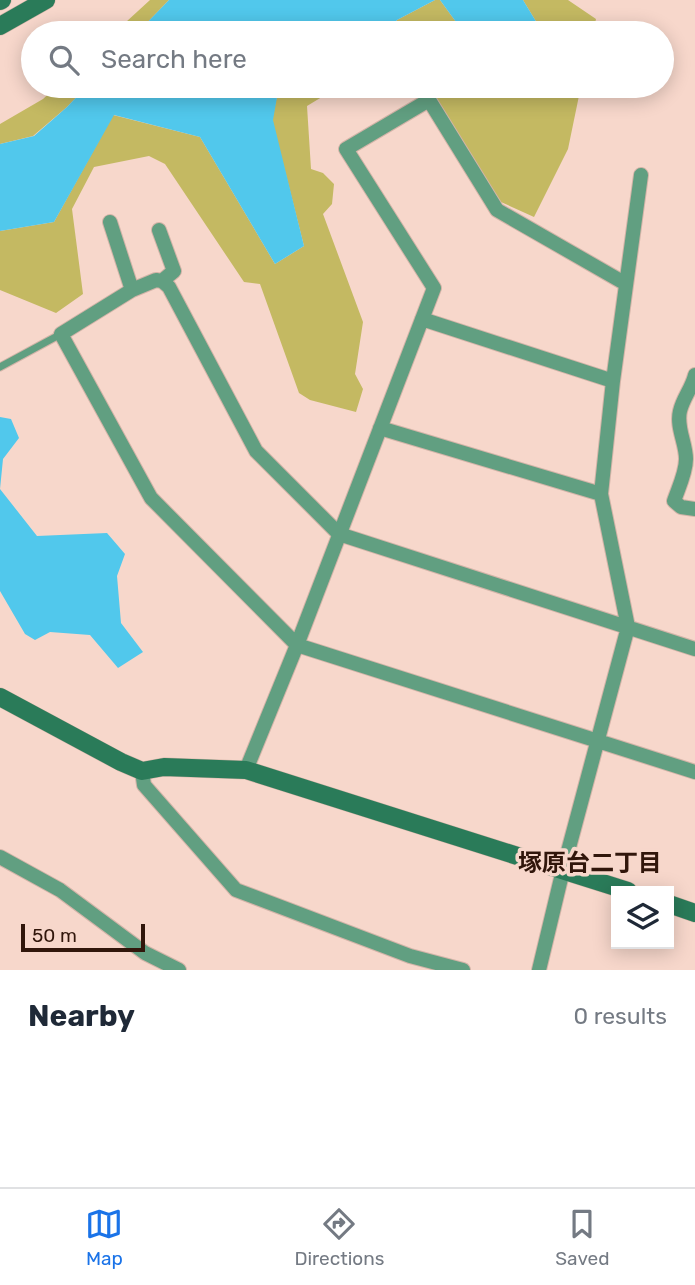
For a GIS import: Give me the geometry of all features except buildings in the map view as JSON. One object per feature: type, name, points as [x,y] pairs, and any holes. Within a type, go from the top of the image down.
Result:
[{"type":"street","points":[[0,26],[46,0]]},
{"type":"street","points":[[246,770],[434,288],[346,149],[429,100],[497,210],[626,284]]},
{"type":"street","points":[[540,970],[563,870],[628,627],[601,494],[613,380],[641,176]]},
{"type":"street","points":[[110,222],[132,290]]},
{"type":"street","points":[[159,230],[174,271],[162,281]]},
{"type":"street","points":[[695,649],[339,534],[256,451],[169,287],[162,281],[156,280],[132,290],[61,334],[151,498],[297,645],[695,772]]},
{"type":"street","points":[[422,319],[613,380]]},
{"type":"street","points":[[695,375],[680,411],[680,430],[686,459],[674,501],[681,506],[695,509]]},
{"type":"street","points":[[380,428],[601,494]]},
{"type":"street","points":[[0,697],[142,771],[164,767],[246,770],[613,886]]},
{"type":"street","points":[[142,771],[144,785],[236,890],[410,956],[463,970]]},
{"type":"street","points":[[0,857],[60,890],[145,953],[179,970]]},
{"type":"street","points":[[674,906],[695,913]]},
{"type":"lane","points":[[0,367],[61,334]]},
{"type":"shaded area","points":[[150,0],[169,0],[149,21],[127,21]]},
{"type":"shaded area","points":[[435,0],[440,0],[455,21],[396,21]]},
{"type":"shaded area","points":[[523,0],[568,0],[596,19],[596,21],[536,21]]},
{"type":"shaded area","points":[[76,98],[33,136],[0,144],[0,124],[43,99]]},
{"type":"shaded area","points":[[277,98],[320,98],[307,106],[311,169],[323,173],[334,184],[332,204],[323,214],[363,322],[355,374],[363,389],[356,412],[310,400],[299,393],[260,284],[244,282],[165,164],[149,156],[94,167],[72,209],[83,294],[56,313],[0,290],[0,231],[54,222],[113,115],[200,137],[275,264],[304,246],[272,120]]},
{"type":"shaded area","points":[[431,98],[579,98],[568,149],[534,217],[501,202]]},
{"type":"water","points":[[169,0],[435,0],[396,21],[149,21]]},
{"type":"water","points":[[440,0],[523,0],[536,21],[455,21]]},
{"type":"water","points":[[76,98],[277,98],[273,120],[304,246],[275,264],[200,137],[114,115],[54,222],[0,231],[0,144],[34,136]]},
{"type":"water","points":[[0,417],[11,419],[19,438],[3,459],[0,489]]},
{"type":"water","points":[[0,489],[37,536],[107,533],[125,554],[117,576],[121,623],[143,652],[118,668],[90,635],[50,632],[35,640],[25,634],[0,591]]},
{"type":"district","name":"塚原台二丁目","points":[[590,863]]}]
